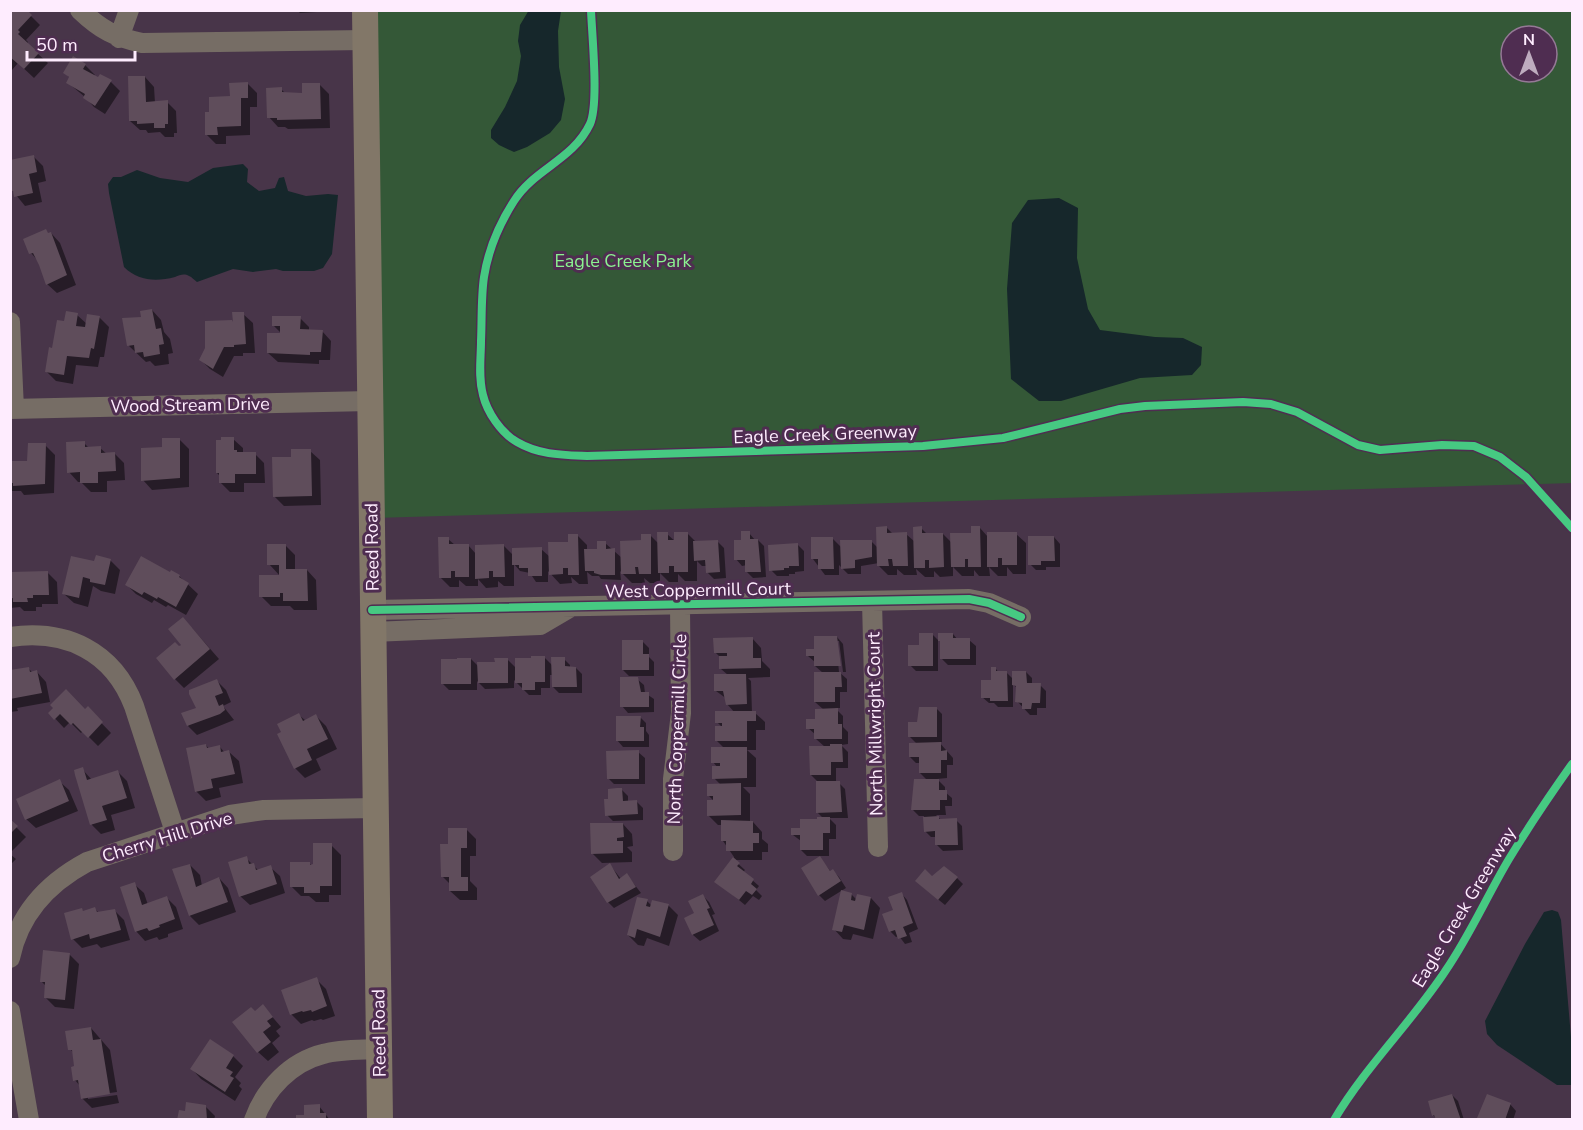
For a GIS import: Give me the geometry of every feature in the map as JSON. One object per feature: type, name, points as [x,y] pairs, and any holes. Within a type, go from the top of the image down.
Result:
[{"type":"main road","name":"Reed Road","points":[[365,10],[380,1119]]},
{"type":"street","points":[[80,10],[100,28],[119,38],[142,44],[365,40]]},
{"type":"street","points":[[119,38],[129,10]]},
{"type":"street","points":[[10,322],[12,409]]},
{"type":"street","name":"Wood Stream Drive","points":[[12,409],[370,401]]},
{"type":"street","name":"West Coppermill Court","points":[[372,621],[540,625],[572,607],[969,599],[989,603],[1021,617]]},
{"type":"street","name":"North Millwright Court","points":[[872,601],[878,847]]},
{"type":"street","name":"North Coppermill Circle","points":[[674,851],[673,778],[681,713],[680,606]]},
{"type":"street","points":[[10,637],[30,634],[57,637],[88,650],[114,671],[129,693],[134,706],[175,832]]},
{"type":"street","name":"Cherry Hill Drive","points":[[10,958],[30,909],[47,889],[87,862],[230,815],[264,810],[375,808]]},
{"type":"street","points":[[10,1011],[29,1119]]},
{"type":"street","points":[[254,1119],[271,1088],[296,1066],[321,1054],[379,1049]]},
{"type":"green space","name":"Eagle Creek Park","points":[[368,11],[1572,11],[1572,483],[374,518]]},
{"type":"shaded area","points":[[529,10],[561,11],[558,31],[559,67],[565,99],[561,120],[550,133],[514,152],[499,145],[491,138],[491,130],[517,81],[521,56],[518,41],[520,25]]},
{"type":"shaded area","points":[[243,164],[248,169],[247,182],[259,191],[275,188],[279,178],[284,177],[288,191],[306,196],[338,195],[332,254],[323,268],[314,271],[276,269],[253,272],[233,269],[197,282],[184,274],[161,280],[141,278],[124,267],[109,193],[108,184],[113,177],[121,177],[137,170],[160,178],[188,182],[213,168]]},
{"type":"shaded area","points":[[1059,198],[1078,208],[1077,258],[1088,309],[1100,330],[1183,338],[1202,347],[1201,365],[1192,375],[1140,378],[1061,401],[1039,401],[1011,379],[1007,289],[1012,223],[1028,200]]},
{"type":"shaded area","points":[[1552,910],[1558,912],[1561,920],[1572,1049],[1572,1085],[1557,1085],[1497,1045],[1487,1034],[1485,1021],[1544,912]]},
{"type":"building","points":[[10,10],[27,10],[32,15],[18,30],[20,32],[18,34],[39,53],[24,69],[10,57]]},
{"type":"building","points":[[73,56],[86,64],[83,69],[98,77],[100,74],[112,80],[95,106],[83,98],[85,94],[66,83],[69,77],[63,73]]},
{"type":"building","points":[[128,76],[145,76],[146,102],[168,100],[168,124],[165,124],[165,128],[154,128],[154,123],[137,124],[137,121],[129,121]]},
{"type":"building","points":[[248,82],[248,98],[241,98],[241,126],[217,127],[218,135],[205,135],[205,112],[209,112],[209,97],[230,96],[229,83]]},
{"type":"building","points":[[302,83],[320,83],[321,119],[277,120],[277,118],[267,118],[266,88],[282,87],[282,92],[302,93]]},
{"type":"building","points":[[34,155],[37,172],[29,174],[33,193],[14,197],[13,191],[10,191],[10,160]]},
{"type":"building","points":[[46,229],[48,233],[51,232],[67,275],[46,285],[33,253],[29,254],[23,239]]},
{"type":"building","points":[[152,309],[156,329],[161,328],[164,344],[159,345],[160,354],[144,357],[143,352],[135,353],[134,345],[127,346],[122,318],[141,317],[140,311]]},
{"type":"building","points":[[66,311],[78,313],[76,326],[85,327],[87,314],[100,316],[94,349],[91,348],[89,358],[67,356],[64,375],[45,372],[57,320],[64,321]]},
{"type":"building","points":[[232,312],[244,312],[246,344],[224,347],[213,369],[199,360],[205,348],[205,321],[232,320],[233,322]]},
{"type":"building","points":[[272,316],[301,316],[300,329],[323,330],[321,352],[310,352],[310,355],[267,353],[267,333],[280,333],[280,326],[272,326]]},
{"type":"building","points":[[221,437],[234,437],[234,450],[237,452],[256,452],[256,474],[235,474],[235,483],[219,483],[219,473],[216,473],[216,440],[221,440]]},
{"type":"building","points":[[162,438],[180,438],[180,478],[141,481],[141,448],[162,447]]},
{"type":"building","points":[[85,441],[85,447],[101,446],[101,453],[115,452],[116,471],[98,472],[98,483],[80,483],[80,472],[67,473],[66,442]]},
{"type":"building","points":[[28,443],[46,443],[45,484],[13,486],[13,483],[10,483],[10,461],[27,461]]},
{"type":"building","points":[[291,449],[311,449],[312,496],[273,497],[272,457],[291,457]]},
{"type":"building","points":[[887,526],[887,533],[907,532],[908,566],[893,566],[892,559],[888,559],[889,566],[877,566],[876,527]]},
{"type":"building","points":[[922,526],[922,533],[943,533],[944,567],[929,568],[929,560],[925,560],[925,568],[914,568],[913,527]]},
{"type":"building","points":[[971,526],[980,526],[981,567],[968,567],[968,559],[965,559],[965,567],[951,567],[950,533],[971,533]]},
{"type":"building","points":[[741,531],[750,531],[750,539],[758,539],[761,572],[745,572],[745,560],[734,560],[734,540],[741,540]]},
{"type":"building","points":[[657,532],[668,532],[668,540],[674,540],[674,532],[688,532],[688,572],[674,572],[674,566],[669,566],[669,573],[658,573]]},
{"type":"building","points":[[987,532],[1017,532],[1017,565],[1002,565],[1002,558],[998,558],[998,567],[987,567]]},
{"type":"building","points":[[568,534],[578,534],[579,575],[568,575],[568,568],[563,568],[563,574],[549,575],[548,542],[568,542]]},
{"type":"building","points":[[641,534],[651,534],[651,574],[639,574],[638,567],[635,567],[636,574],[621,574],[620,541],[641,540]]},
{"type":"building","points":[[1028,536],[1054,536],[1055,561],[1041,561],[1041,565],[1028,565]]},
{"type":"building","points":[[438,537],[449,537],[449,544],[469,544],[469,577],[455,577],[455,571],[451,571],[451,578],[439,578]]},
{"type":"building","points":[[811,537],[833,537],[834,569],[818,569],[818,559],[811,559]]},
{"type":"building","points":[[718,540],[720,572],[706,573],[705,560],[694,561],[693,541]]},
{"type":"building","points":[[840,540],[872,540],[872,557],[855,560],[855,568],[841,569]]},
{"type":"building","points":[[597,541],[606,541],[606,549],[615,548],[615,575],[601,575],[594,571],[585,571],[584,549],[597,549]]},
{"type":"building","points":[[798,543],[799,566],[769,571],[768,545]]},
{"type":"building","points":[[267,544],[286,544],[286,569],[307,569],[308,601],[283,601],[283,593],[280,593],[280,597],[259,597],[259,575],[279,575],[279,565],[267,565]]},
{"type":"building","points":[[504,544],[505,577],[493,577],[493,571],[489,571],[489,578],[475,579],[475,545]]},
{"type":"building","points":[[542,547],[542,576],[528,576],[528,568],[512,565],[512,548]]},
{"type":"building","points":[[96,555],[111,559],[105,585],[90,582],[90,579],[83,577],[79,598],[62,594],[71,556],[94,561]]},
{"type":"building","points":[[141,556],[180,575],[179,577],[189,583],[176,607],[144,592],[142,595],[125,585]]},
{"type":"building","points":[[48,571],[49,595],[33,595],[33,598],[27,598],[28,602],[13,602],[13,598],[10,599],[10,572]]},
{"type":"building","points":[[183,617],[210,649],[174,680],[156,658],[175,642],[181,645],[168,629]]},
{"type":"building","points":[[919,633],[933,633],[933,666],[908,666],[908,645],[919,645]]},
{"type":"building","points":[[938,633],[953,633],[953,638],[970,638],[970,659],[940,659]]},
{"type":"building","points":[[814,636],[837,636],[841,666],[814,666],[814,656],[806,656],[806,649],[814,649]]},
{"type":"building","points":[[753,637],[753,658],[761,658],[761,668],[719,669],[719,656],[727,656],[727,653],[714,653],[713,638]]},
{"type":"building","points":[[622,640],[643,640],[643,654],[649,654],[649,670],[622,670]]},
{"type":"building","points":[[531,656],[545,656],[545,682],[535,682],[535,690],[522,690],[522,683],[515,683],[515,658],[531,658]]},
{"type":"building","points":[[551,657],[565,657],[565,666],[576,667],[577,687],[552,687]]},
{"type":"building","points":[[471,658],[471,684],[441,684],[441,659]]},
{"type":"building","points":[[494,658],[508,658],[508,683],[478,683],[477,662],[495,662]]},
{"type":"building","points":[[29,667],[30,672],[37,670],[42,693],[10,699],[10,670]]},
{"type":"building","points":[[991,667],[996,667],[996,671],[1007,671],[1008,701],[990,701],[990,698],[981,698],[981,680],[991,680]]},
{"type":"building","points":[[1012,671],[1026,671],[1027,683],[1041,683],[1040,703],[1032,703],[1031,709],[1022,709],[1022,703],[1015,702],[1016,686],[1012,685]]},
{"type":"building","points":[[814,672],[841,672],[842,687],[835,687],[835,702],[814,702]]},
{"type":"building","points":[[714,674],[746,674],[747,704],[726,705],[723,691],[714,691]]},
{"type":"building","points":[[620,677],[638,677],[641,692],[649,692],[649,707],[620,707]]},
{"type":"building","points":[[217,679],[223,693],[215,696],[219,706],[223,704],[225,710],[187,726],[181,713],[196,708],[189,690]]},
{"type":"building","points":[[66,689],[85,709],[88,706],[103,722],[88,738],[60,714],[54,720],[48,713],[53,708],[50,705]]},
{"type":"building","points":[[919,707],[937,707],[937,737],[908,737],[908,722],[917,722]]},
{"type":"building","points":[[838,708],[838,724],[842,724],[842,739],[814,739],[814,729],[806,729],[806,719],[815,719],[815,709]]},
{"type":"building","points":[[715,711],[756,711],[756,721],[747,721],[747,741],[715,741],[715,726],[722,726],[722,723],[715,723]]},
{"type":"building","points":[[299,713],[303,721],[316,714],[328,739],[307,749],[312,760],[294,769],[277,734],[281,732],[277,724]]},
{"type":"building","points":[[616,716],[641,716],[640,727],[644,727],[644,741],[616,741]]},
{"type":"building","points":[[941,742],[941,751],[947,750],[947,760],[941,760],[941,773],[919,773],[919,757],[909,757],[909,743]]},
{"type":"building","points":[[206,744],[207,748],[220,745],[221,752],[229,750],[235,774],[211,779],[213,788],[195,792],[186,748]]},
{"type":"building","points":[[830,744],[842,744],[843,762],[831,762],[831,775],[810,775],[809,746],[830,746]]},
{"type":"building","points":[[711,747],[747,747],[747,778],[712,779],[712,766],[720,766],[720,763],[711,763]]},
{"type":"building","points":[[639,750],[639,779],[607,779],[606,751]]},
{"type":"building","points":[[83,767],[87,780],[118,770],[127,798],[102,806],[107,820],[90,825],[74,770]]},
{"type":"building","points":[[60,779],[69,801],[25,820],[16,799]]},
{"type":"building","points":[[914,779],[939,779],[939,790],[947,790],[947,800],[940,800],[940,810],[911,810]]},
{"type":"building","points":[[816,781],[840,781],[842,812],[816,813]]},
{"type":"building","points":[[741,783],[741,815],[707,816],[707,800],[713,800],[713,796],[707,796],[707,784]]},
{"type":"building","points":[[622,788],[623,801],[637,800],[638,814],[605,816],[604,799],[608,799],[608,789]]},
{"type":"building","points":[[939,816],[939,819],[957,818],[958,845],[935,845],[935,831],[924,832],[923,817]]},
{"type":"building","points":[[817,817],[830,817],[830,833],[823,833],[823,850],[800,850],[800,835],[791,835],[791,828],[800,828],[800,819],[817,819]]},
{"type":"building","points":[[10,819],[18,826],[10,834]]},
{"type":"building","points":[[721,820],[753,821],[753,833],[759,833],[759,843],[753,843],[753,851],[726,851],[726,841],[721,841]]},
{"type":"building","points":[[590,823],[623,823],[624,837],[617,838],[617,841],[623,841],[623,853],[591,854]]},
{"type":"building","points":[[448,828],[467,828],[467,848],[461,848],[461,877],[468,877],[468,891],[449,891],[449,877],[441,877],[440,844],[448,844]]},
{"type":"building","points":[[313,843],[332,843],[332,886],[320,886],[320,893],[304,893],[304,887],[290,887],[290,862],[313,864]]},
{"type":"building","points":[[247,856],[249,864],[254,863],[256,870],[271,865],[277,884],[239,897],[228,862]]},
{"type":"building","points":[[820,856],[830,871],[833,869],[841,881],[818,896],[801,868]]},
{"type":"building","points":[[733,857],[740,863],[737,866],[754,879],[751,884],[757,889],[752,895],[746,891],[739,900],[714,882]]},
{"type":"building","points":[[610,863],[619,879],[627,873],[636,887],[607,903],[590,877]]},
{"type":"building","points":[[190,864],[196,887],[219,877],[228,902],[189,916],[172,869]]},
{"type":"building","points":[[944,866],[958,877],[938,900],[915,881],[925,869],[932,876]]},
{"type":"building","points":[[135,882],[142,905],[167,896],[175,919],[149,931],[147,928],[135,932],[120,887]]},
{"type":"building","points":[[841,890],[852,893],[851,900],[855,901],[857,894],[871,897],[864,930],[844,925],[842,932],[832,930]]},
{"type":"building","points":[[902,892],[913,923],[903,927],[907,936],[898,939],[895,930],[889,932],[882,914],[893,910],[888,897]]},
{"type":"building","points":[[703,894],[710,908],[707,909],[714,925],[692,935],[684,918],[694,913],[688,901]]},
{"type":"building","points":[[637,897],[648,899],[646,906],[650,907],[652,900],[669,904],[660,937],[637,929],[635,938],[627,935]]},
{"type":"building","points":[[95,907],[97,912],[115,909],[121,930],[90,939],[89,934],[71,940],[64,913]]},
{"type":"building","points":[[43,950],[70,953],[65,1000],[44,998],[45,982],[40,982]]},
{"type":"building","points":[[317,977],[327,1006],[312,1012],[311,1010],[302,1011],[290,1015],[281,990]]},
{"type":"building","points":[[263,1004],[273,1017],[267,1021],[271,1026],[263,1032],[271,1042],[257,1053],[232,1022],[251,1007],[255,1011]]},
{"type":"building","points":[[91,1027],[93,1040],[101,1039],[110,1094],[81,1099],[78,1080],[73,1081],[72,1050],[68,1050],[65,1031]]},
{"type":"building","points":[[210,1039],[234,1055],[226,1068],[233,1072],[230,1076],[234,1078],[225,1092],[190,1069]]},
{"type":"building","points":[[1452,1094],[1461,1120],[1436,1120],[1434,1115],[1432,1116],[1428,1101]]},
{"type":"building","points":[[1487,1094],[1511,1103],[1505,1120],[1477,1118]]},
{"type":"building","points":[[186,1102],[206,1105],[207,1120],[177,1120],[179,1110],[185,1111]]},
{"type":"building","points":[[320,1104],[320,1113],[326,1113],[326,1120],[296,1120],[296,1115],[304,1115],[304,1105]]},
{"type":"cycle path","name":"Eagle Creek Greenway","points":[[591,10],[595,86],[590,124],[574,147],[532,181],[514,201],[495,238],[484,277],[481,388],[485,402],[496,422],[517,442],[542,452],[587,456],[923,446],[1003,438],[1120,409],[1243,402],[1271,404],[1297,412],[1358,445],[1380,450],[1442,445],[1474,446],[1500,457],[1526,477],[1572,528]]},
{"type":"cycle path","points":[[372,610],[969,599],[989,603],[1021,617]]},
{"type":"cycle path","name":"Eagle Creek Greenway","points":[[1334,1120],[1360,1081],[1419,1008],[1446,970],[1509,859],[1572,764]]}]
